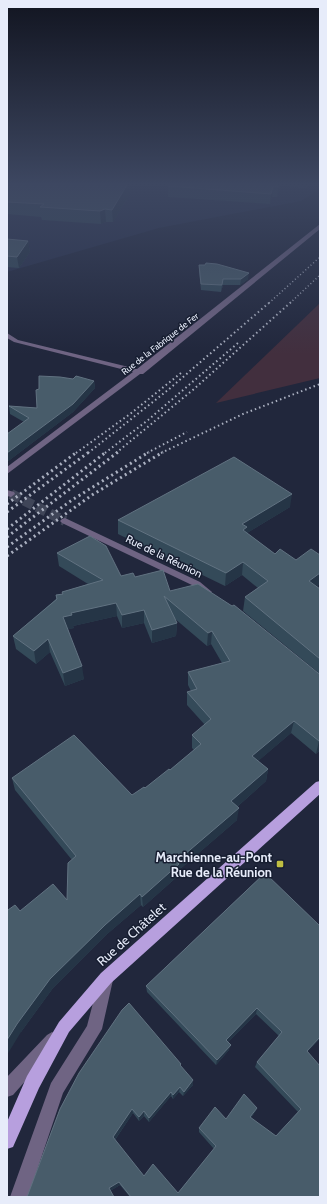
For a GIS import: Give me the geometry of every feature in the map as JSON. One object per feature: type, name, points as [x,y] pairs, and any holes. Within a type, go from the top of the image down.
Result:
[{"type":"main road","name":"Rue de Châtelet","points":[[7,1141],[33,1082],[64,1027],[106,978],[320,786]]},
{"type":"street","name":"Rue de la Fabrique de Fer","points":[[7,471],[140,372],[301,241]]},
{"type":"street","points":[[7,335],[16,341],[140,372]]},
{"type":"street","name":"Rue de la Réunion","points":[[65,521],[197,584],[213,596]]},
{"type":"street","points":[[19,1197],[57,1089],[94,1029],[106,978]]},
{"type":"street","points":[[7,1089],[64,1027]]},
{"type":"shaded area","points":[[7,241],[113,241],[7,272]]},
{"type":"shaded area","points":[[320,303],[320,378],[216,403]]},
{"type":"building","points":[[7,241],[28,241],[17,257],[7,256]]},
{"type":"building","points":[[206,263],[217,264],[249,273],[241,279],[223,279],[222,285],[201,284],[199,265],[205,265]]},
{"type":"building","points":[[39,376],[73,379],[76,376],[94,381],[73,404],[7,453],[7,434],[29,418],[9,406],[37,408],[36,390],[39,389]]},
{"type":"building","points":[[234,457],[292,494],[242,524],[247,527],[243,530],[275,554],[280,549],[296,560],[311,549],[320,555],[320,573],[309,581],[320,589],[320,659],[245,597],[268,581],[243,562],[226,573],[118,520]]},
{"type":"building","points":[[90,536],[106,546],[121,576],[133,573],[135,577],[163,570],[170,591],[198,584],[232,606],[234,605],[320,674],[320,741],[294,721],[252,756],[268,769],[231,801],[239,808],[177,861],[179,864],[142,897],[140,894],[105,925],[50,979],[7,1040],[7,909],[8,910],[15,905],[20,911],[53,884],[67,900],[68,863],[76,856],[12,778],[74,735],[132,795],[144,787],[145,788],[169,769],[170,770],[201,744],[192,735],[211,719],[187,692],[197,689],[188,672],[230,661],[212,631],[208,633],[164,596],[177,623],[152,630],[144,610],[122,615],[116,603],[71,613],[72,615],[63,617],[82,666],[63,673],[48,639],[34,651],[13,636],[57,599],[56,595],[103,580],[57,553]]},
{"type":"building","points":[[265,873],[320,926],[320,1037],[307,1051],[320,1066],[320,1197],[131,1197],[119,1182],[109,1188],[114,1197],[27,1197],[60,1109],[79,1073],[122,1010],[129,1003],[193,1080],[184,1092],[180,1087],[173,1095],[171,1092],[149,1118],[144,1111],[139,1117],[132,1109],[113,1137],[144,1176],[153,1164],[178,1193],[216,1146],[199,1128],[215,1107],[226,1119],[244,1094],[257,1108],[250,1117],[276,1136],[301,1109],[257,1062],[282,1032],[257,1008],[226,1040],[231,1045],[217,1060],[146,986]]},
{"type":"tunnel","points":[[11,494],[65,521]]},
{"type":"railway","points":[[269,303],[320,257]]},
{"type":"railway","points":[[290,303],[320,275]]},
{"type":"railway","points":[[88,453],[168,390],[270,302]]},
{"type":"railway","points":[[116,453],[194,389],[291,302]]},
{"type":"railway","points":[[105,453],[148,420],[238,343]]},
{"type":"railway","points":[[76,453],[130,414],[181,373]]},
{"type":"railway","points":[[163,452],[243,414],[320,384]]},
{"type":"railway","points":[[147,453],[187,432]]},
{"type":"railway","points":[[7,504],[77,452]]},
{"type":"railway","points":[[7,512],[89,452]]},
{"type":"railway","points":[[7,529],[106,452]]},
{"type":"railway","points":[[7,537],[118,452]]},
{"type":"railway","points":[[7,547],[72,500],[149,452]]},
{"type":"railway","points":[[7,556],[92,495],[163,452]]},
{"type":"place","name":"Marchienne-au-Pont Rue de la Réunion","points":[[280,864]]}]
